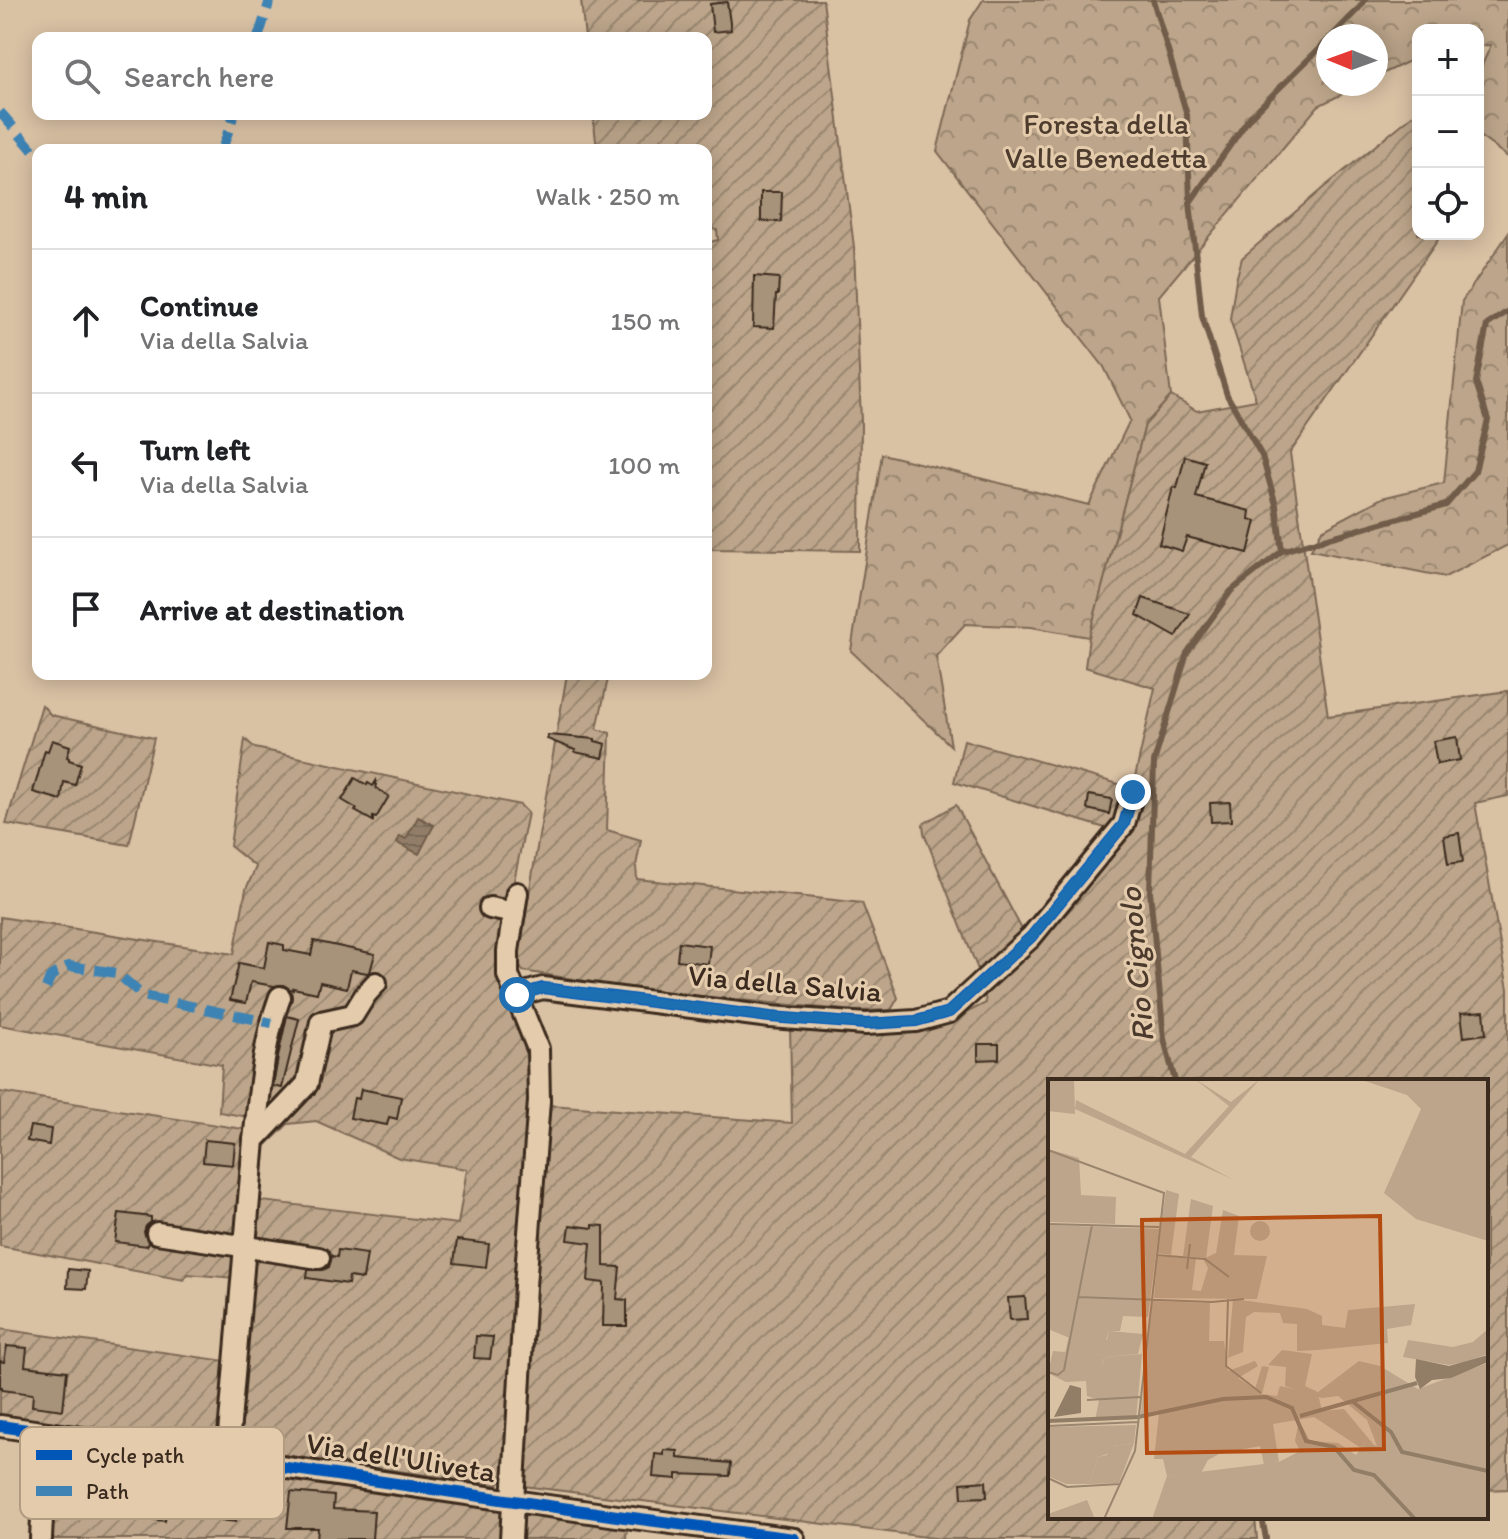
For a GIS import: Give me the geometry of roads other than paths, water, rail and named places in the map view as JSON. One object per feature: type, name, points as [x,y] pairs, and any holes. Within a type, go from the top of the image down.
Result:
[{"type":"street","name":"Via della Salvia","points":[[517,995],[543,988],[770,1017],[866,1024],[916,1021],[949,1012],[1031,937],[1124,824],[1133,792]]},
{"type":"street","name":"Via dell'Uliveta","points":[[490,908],[515,903],[508,975],[538,1049],[539,1101],[512,1500]]},
{"type":"street","points":[[254,1140],[307,1084],[321,1022],[353,1015],[376,983]]},
{"type":"street","points":[[230,1427],[254,1140],[262,1073],[273,1016],[280,997]]},
{"type":"street","points":[[157,1233],[319,1258]]},
{"type":"street","name":"Via dell'Uliveta","points":[[0,1426],[20,1429]]},
{"type":"street","name":"Via dell'Uliveta","points":[[284,1466],[794,1539]]},
{"type":"street","points":[[511,1539],[512,1500]]},
{"type":"street","points":[[41,1539],[42,1519]]},
{"type":"waterway","points":[[1153,0],[1187,115],[1190,202],[1202,316],[1227,395],[1262,456],[1276,505],[1282,551]]},
{"type":"waterway","points":[[1344,24],[1365,0]]},
{"type":"waterway","points":[[1191,201],[1250,117],[1316,52]]},
{"type":"waterway","name":"Rio Cignolo","points":[[1174,1079],[1164,1039],[1150,891],[1154,762],[1187,653],[1231,591],[1282,551],[1446,505],[1475,471],[1488,420],[1476,382],[1487,325],[1508,311]]},
{"type":"waterway","name":"Rio Cignolo","points":[[1262,1519],[1266,1539]]},
{"type":"park label","name":"Foresta della Valle Benedetta","points":[[1106,140]]}]
